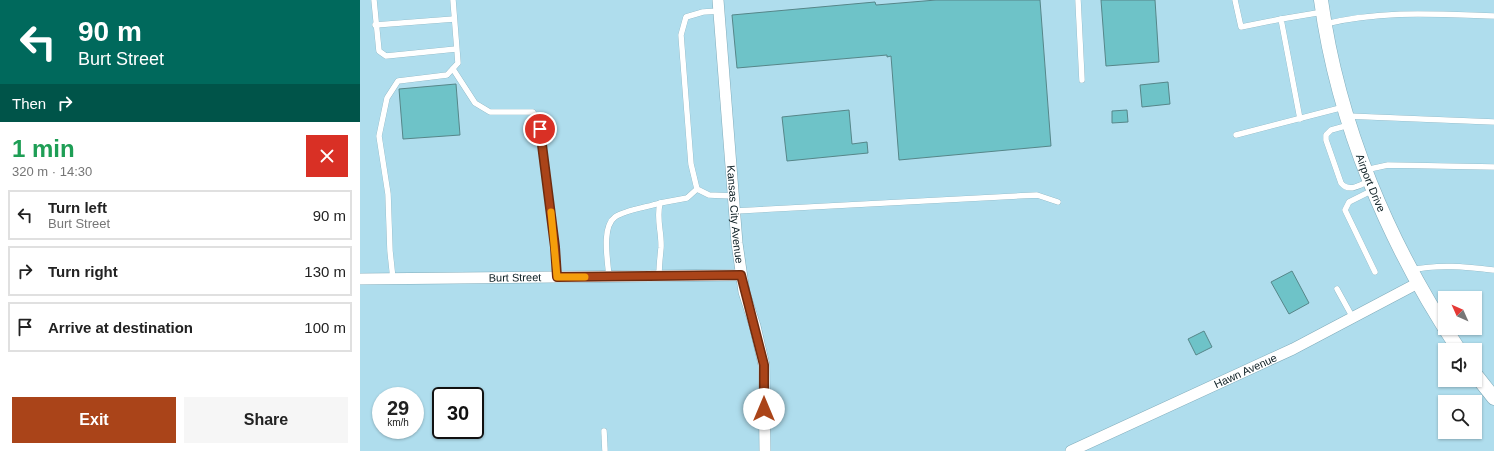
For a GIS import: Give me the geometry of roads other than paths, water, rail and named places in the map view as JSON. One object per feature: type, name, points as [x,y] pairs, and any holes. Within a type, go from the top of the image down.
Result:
[{"type":"street","name":"Kansas City Avenue","points":[[718,5],[736,211],[737,243],[741,275],[764,365],[765,451]]},
{"type":"street","name":"Airport Drive","points":[[1323,12],[1347,116],[1369,180],[1411,270],[1455,343]]},
{"type":"street","name":"Burt Street","points":[[360,279],[741,275]]},
{"type":"street","name":"Hawn Avenue","points":[[1070,451],[1288,352],[1418,283]]},
{"type":"street","points":[[1482,383],[1494,398]]},
{"type":"lane","points":[[374,0],[375,25],[379,52],[386,56],[456,49]]},
{"type":"lane","points":[[392,279],[388,194],[379,136],[386,98],[398,81],[447,75],[458,63],[453,0]]},
{"type":"lane","points":[[1078,0],[1082,80]]},
{"type":"lane","points":[[1234,0],[1241,27],[1323,12],[1370,15],[1404,13],[1494,16]]},
{"type":"lane","points":[[718,5],[703,12],[686,17],[681,35],[691,164],[697,189],[709,195],[734,196]]},
{"type":"lane","points":[[375,25],[454,19]]},
{"type":"lane","points":[[1281,19],[1300,119]]},
{"type":"lane","points":[[453,69],[475,103],[490,112],[533,112],[540,129],[555,247],[557,277]]},
{"type":"lane","points":[[1347,116],[1326,135],[1326,140],[1341,183],[1344,187],[1350,189],[1369,180]]},
{"type":"lane","points":[[1236,135],[1300,119],[1347,116],[1494,122]]},
{"type":"lane","points":[[1375,272],[1345,210],[1349,202],[1369,180],[1388,165],[1494,167]]},
{"type":"lane","points":[[609,277],[606,233],[615,217],[660,203],[687,198],[697,189]]},
{"type":"lane","points":[[736,211],[1037,195],[1058,202]]},
{"type":"lane","points":[[659,276],[658,261],[661,247],[657,215],[660,203]]},
{"type":"lane","points":[[1411,270],[1430,266],[1494,270]]},
{"type":"lane","points":[[1338,289],[1354,318]]},
{"type":"lane","points":[[604,431],[605,451]]}]
